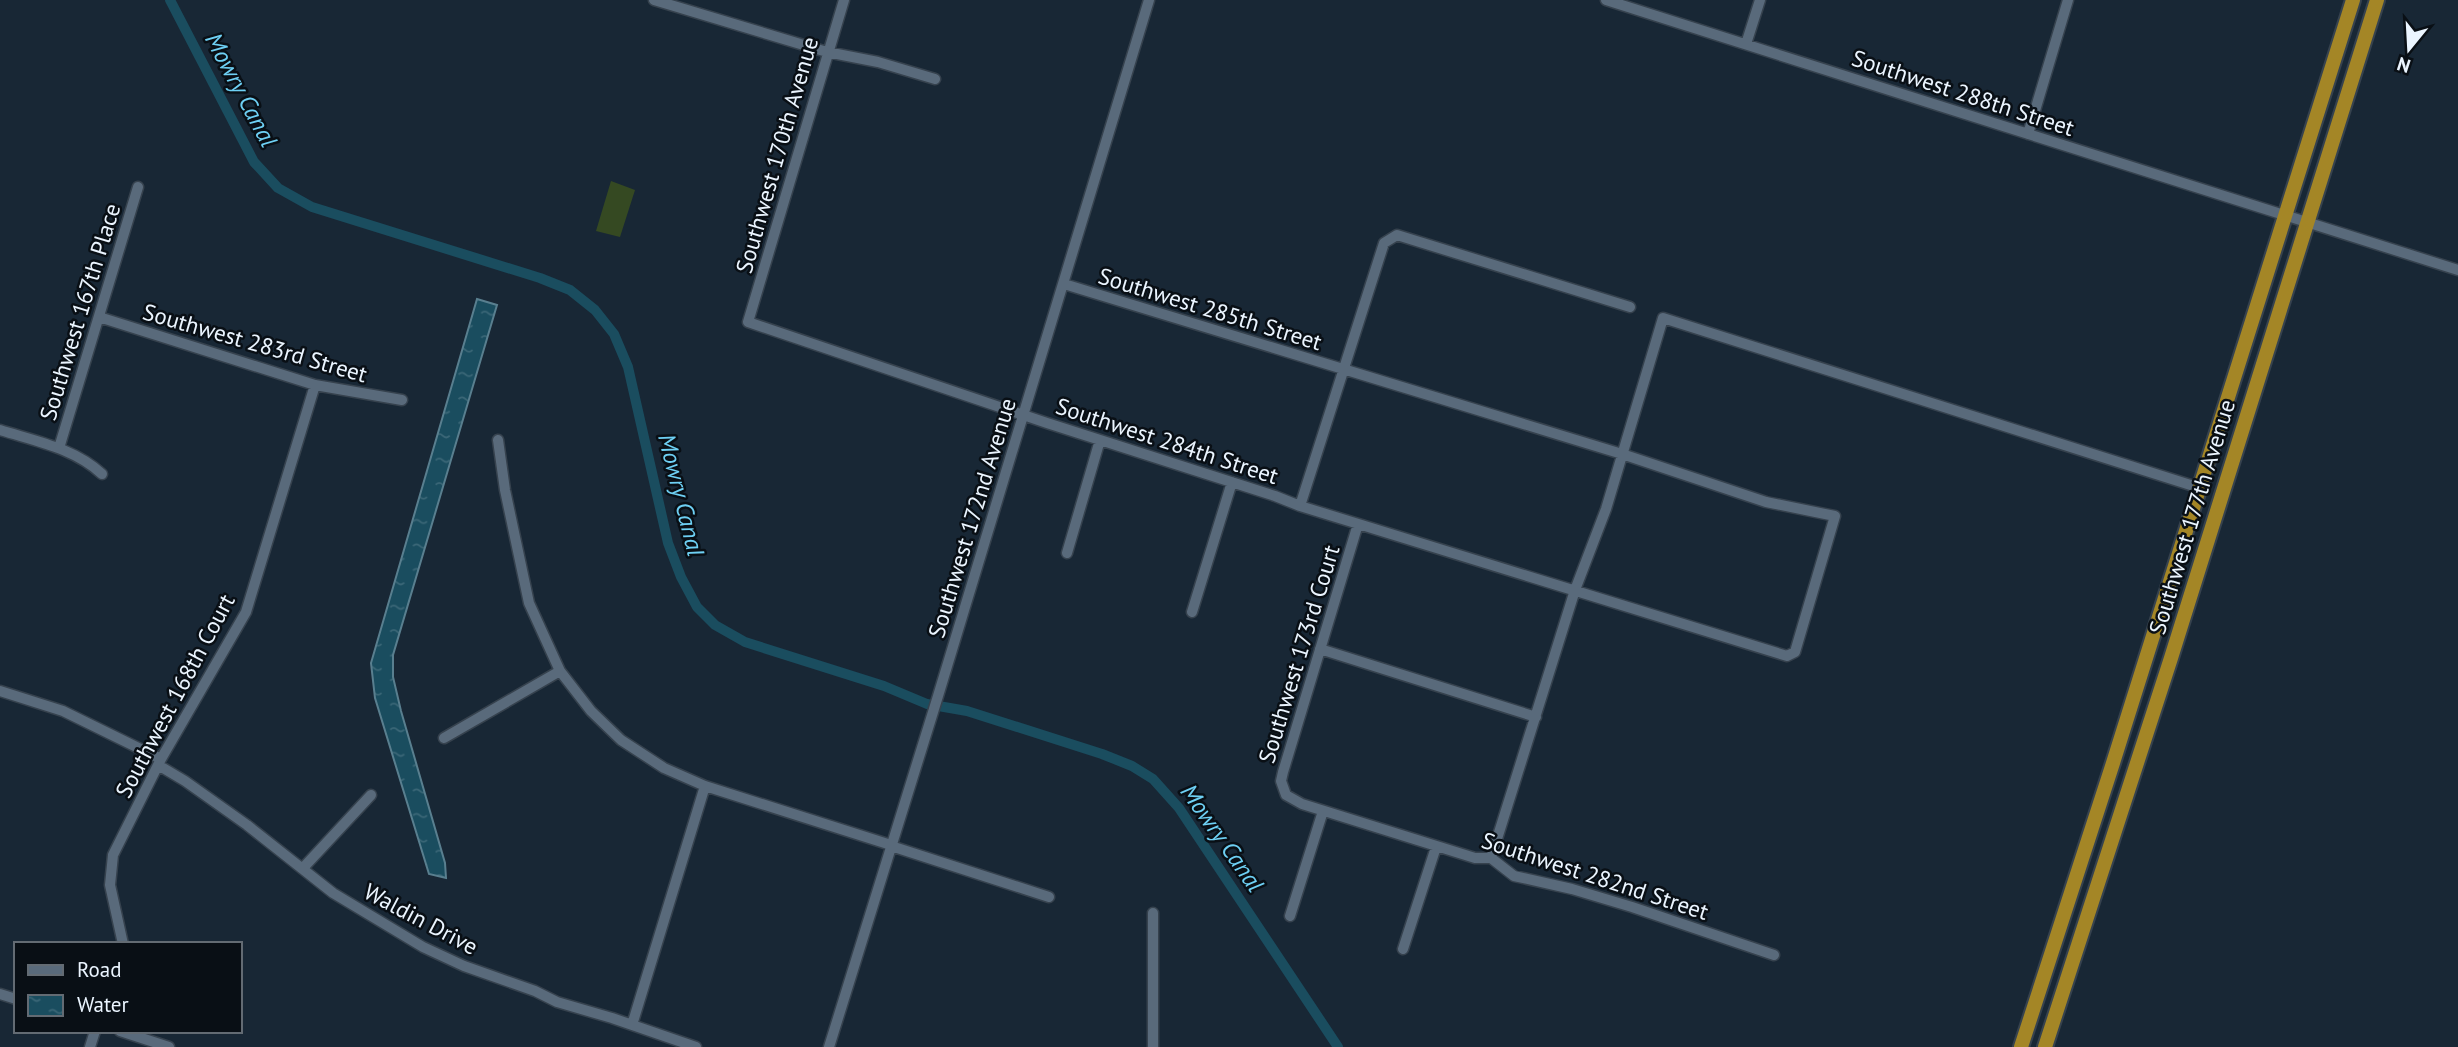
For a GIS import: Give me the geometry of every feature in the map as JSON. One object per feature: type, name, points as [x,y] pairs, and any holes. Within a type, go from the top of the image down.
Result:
[{"type":"highway","name":"Southwest 177th Avenue","points":[[2021,1047],[2353,0]]},
{"type":"highway","name":"Southwest 177th Avenue","points":[[2043,1047],[2158,699],[2377,0]]},
{"type":"highway","points":[[2031,1016],[2043,1047]]},
{"type":"street","points":[[654,0],[827,52],[878,62],[934,79]]},
{"type":"street","name":"Southwest 170th Avenue","points":[[748,322],[844,0]]},
{"type":"street","name":"Southwest 172nd Avenue","points":[[829,1047],[1149,0]]},
{"type":"street","name":"Southwest 288th Street","points":[[1606,0],[2458,270]]},
{"type":"street","points":[[1746,44],[1759,0]]},
{"type":"street","points":[[2028,134],[2068,0]]},
{"type":"street","name":"Southwest 167th Place","points":[[59,448],[138,187]]},
{"type":"street","points":[[1300,506],[1384,243],[1398,236],[1630,307]]},
{"type":"street","name":"Southwest 285th Street","points":[[1064,284],[1622,454]]},
{"type":"street","name":"Southwest 283rd Street","points":[[99,317],[315,385],[402,400]]},
{"type":"street","points":[[1491,858],[1576,590],[1606,509],[1663,318],[2200,488]]},
{"type":"street","name":"Southwest 284th Street","points":[[748,322],[1300,506],[1787,656],[1795,652],[1835,516],[1766,502],[1622,454]]},
{"type":"street","name":"Southwest 168th Court","points":[[123,942],[110,886],[113,855],[160,762],[246,612],[315,385]]},
{"type":"street","points":[[0,430],[59,448],[87,460],[102,474]]},
{"type":"street","points":[[498,440],[505,490],[529,603],[560,671],[591,711],[621,740],[664,768],[705,786],[1049,897]]},
{"type":"street","points":[[1067,553],[1100,440]]},
{"type":"street","points":[[1192,612],[1232,482]]},
{"type":"street","name":"Southwest 173rd Court","points":[[1286,794],[1281,781],[1283,772],[1358,524]]},
{"type":"street","points":[[1320,649],[1535,718]]},
{"type":"street","points":[[444,738],[560,671]]},
{"type":"street","name":"Waldin Drive","points":[[0,691],[63,711],[160,762],[333,893],[423,947],[557,1002],[696,1047]]},
{"type":"street","points":[[632,1025],[705,786]]},
{"type":"street","name":"Southwest 282nd Street","points":[[1286,794],[1302,804],[1436,847],[1475,858],[1491,858],[1514,876],[1596,896],[1774,955]]},
{"type":"street","points":[[303,868],[370,795]]},
{"type":"street","points":[[1290,916],[1322,811]]},
{"type":"street","points":[[1404,949],[1436,847]]},
{"type":"street","points":[[1153,913],[1153,1047]]},
{"type":"street","points":[[126,1033],[169,1047]]},
{"type":"green space","points":[[611,181],[635,190],[620,237],[596,231]]},
{"type":"water","points":[[477,299],[497,305],[393,655],[393,677],[401,711],[445,863],[446,878],[429,874],[375,698],[371,663]]},
{"type":"waterway","name":"Mowry Canal","points":[[170,0],[254,162],[278,188],[312,207],[540,278],[570,290],[595,310],[614,334],[628,367],[668,543],[681,577],[697,607],[715,625],[745,642],[884,686],[927,704],[967,711],[1102,754],[1132,766],[1153,779],[1179,808],[1338,1047]]}]
